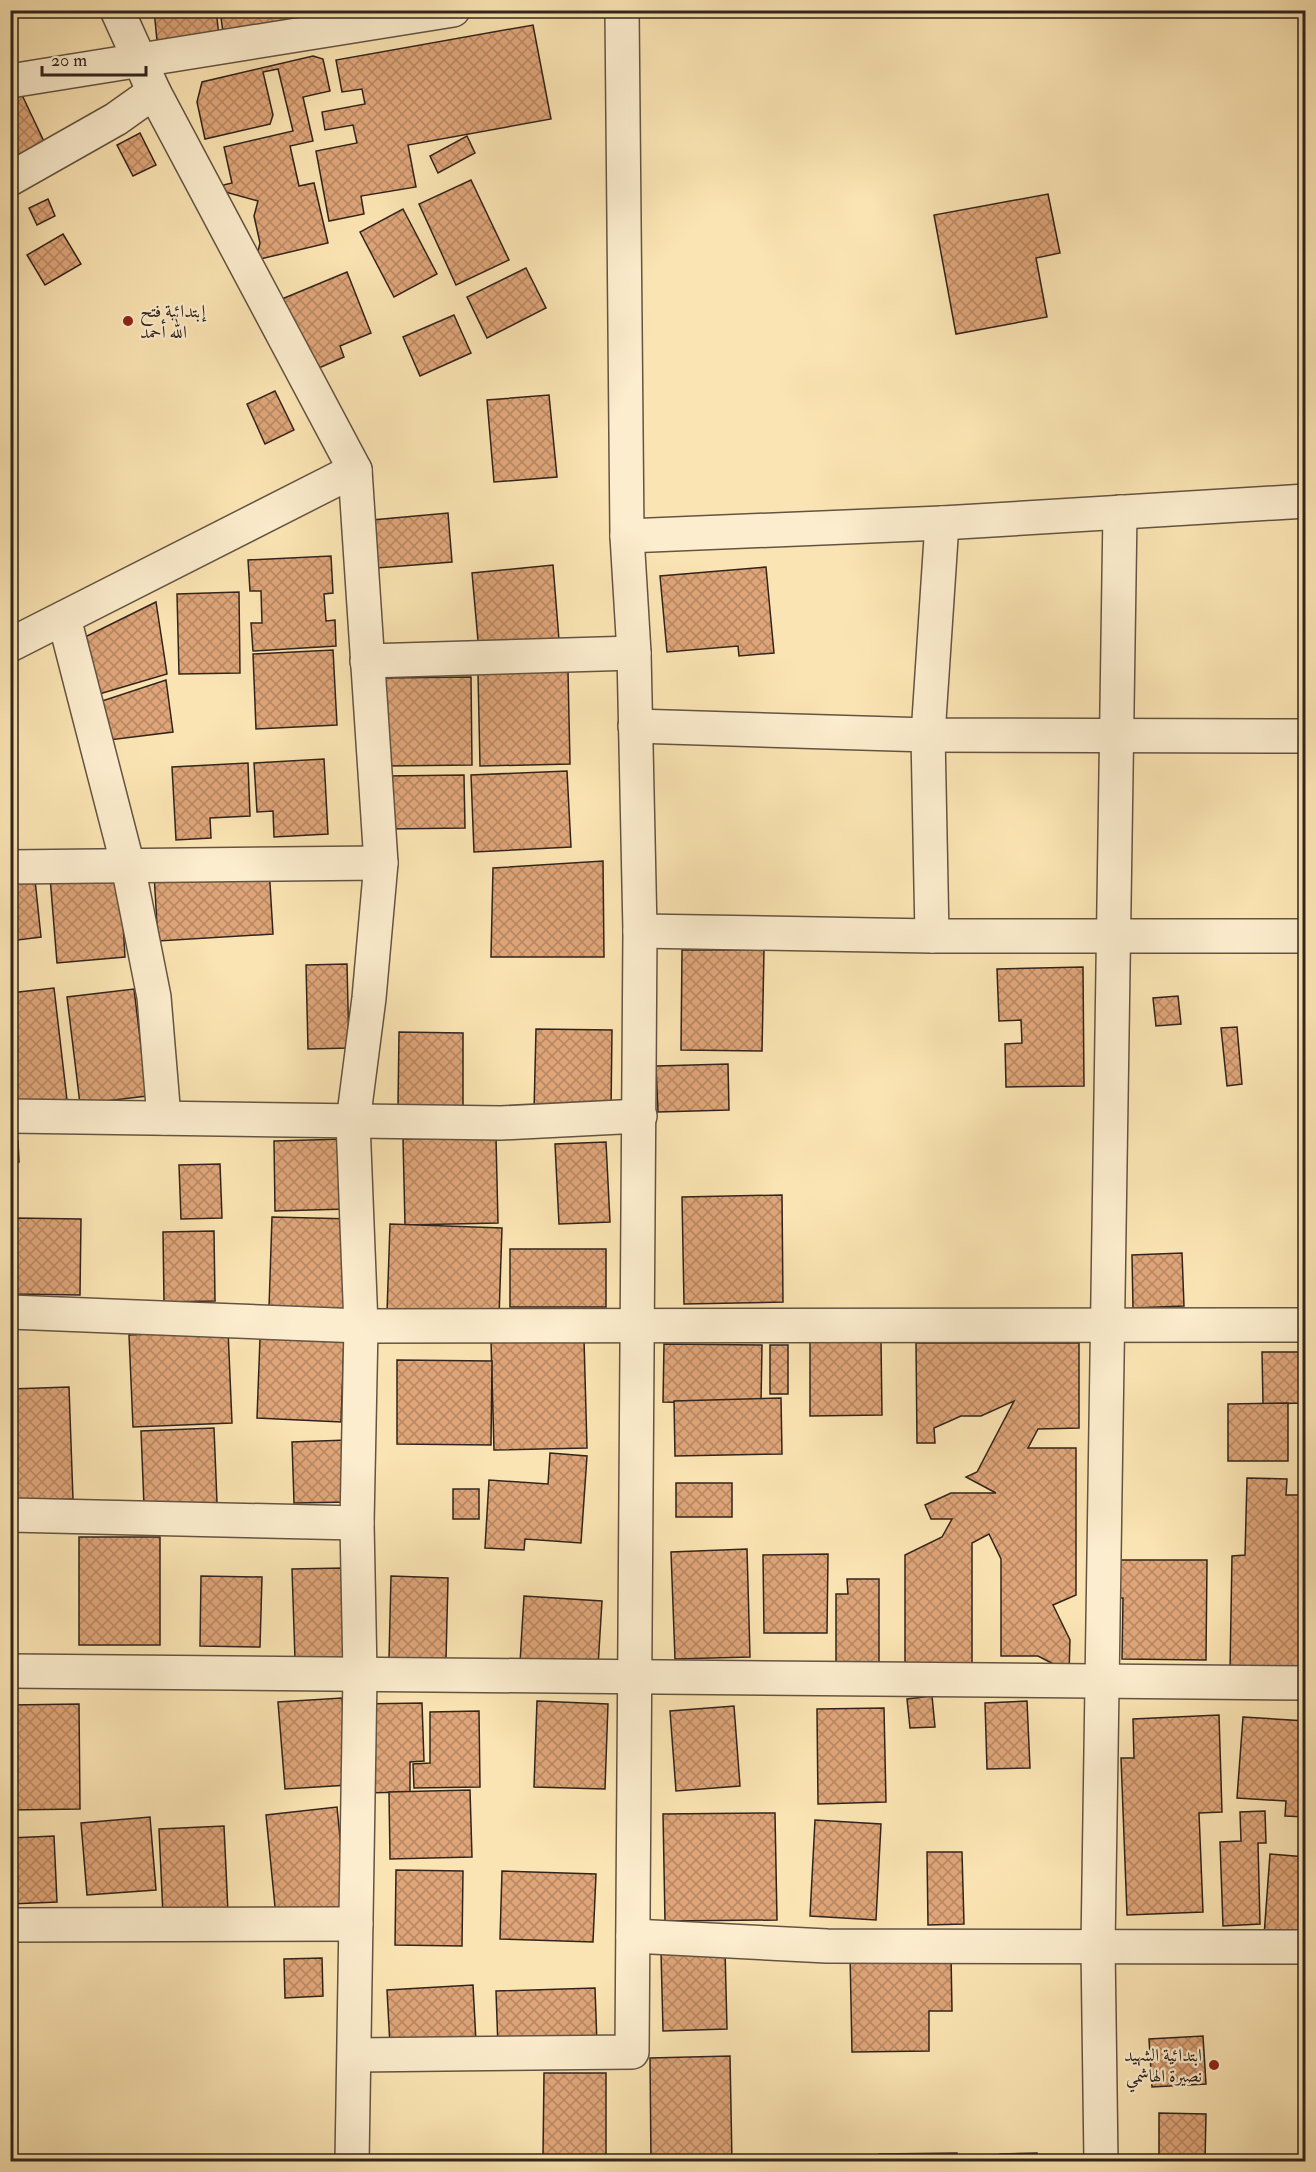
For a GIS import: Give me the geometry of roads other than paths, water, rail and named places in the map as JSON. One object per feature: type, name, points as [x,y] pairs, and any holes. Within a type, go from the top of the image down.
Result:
[{"type":"street","points":[[117,10],[154,92],[355,470],[381,863],[369,998],[353,1122],[361,1326],[357,1522],[360,1674],[356,2055],[352,2162]]},
{"type":"street","points":[[10,81],[139,59],[338,20],[453,10]]},
{"type":"street","points":[[356,2055],[632,2052],[640,931],[633,653],[627,536],[622,10]]},
{"type":"street","points":[[10,179],[116,119],[154,92]]},
{"type":"street","points":[[10,645],[355,470]]},
{"type":"street","points":[[627,536],[942,523],[1305,501]]},
{"type":"street","points":[[1101,2162],[1098,1947],[1120,512]]},
{"type":"street","points":[[932,936],[928,735],[942,523]]},
{"type":"street","points":[[64,618],[128,866],[154,997],[164,1118]]},
{"type":"street","points":[[367,661],[633,653]]},
{"type":"street","points":[[635,726],[928,735],[1305,736]]},
{"type":"street","points":[[10,867],[381,863]]},
{"type":"street","points":[[640,931],[932,936],[1305,936]]},
{"type":"street","points":[[10,1116],[501,1123],[640,1116]]},
{"type":"street","points":[[10,1312],[361,1326],[1305,1324]]},
{"type":"street","points":[[10,1515],[357,1522]]},
{"type":"street","points":[[10,1671],[1102,1683],[1305,1683]]},
{"type":"street","points":[[10,1925],[356,1924]]},
{"type":"street","points":[[633,1936],[827,1946],[1305,1947]]},
{"type":"place","name":"إبتدائية فتح الله أحمد","points":[[128,321]]},
{"type":"place","name":"ابتدائية الشهيد نصيرة الهاشمي","points":[[1214,2065]]}]
